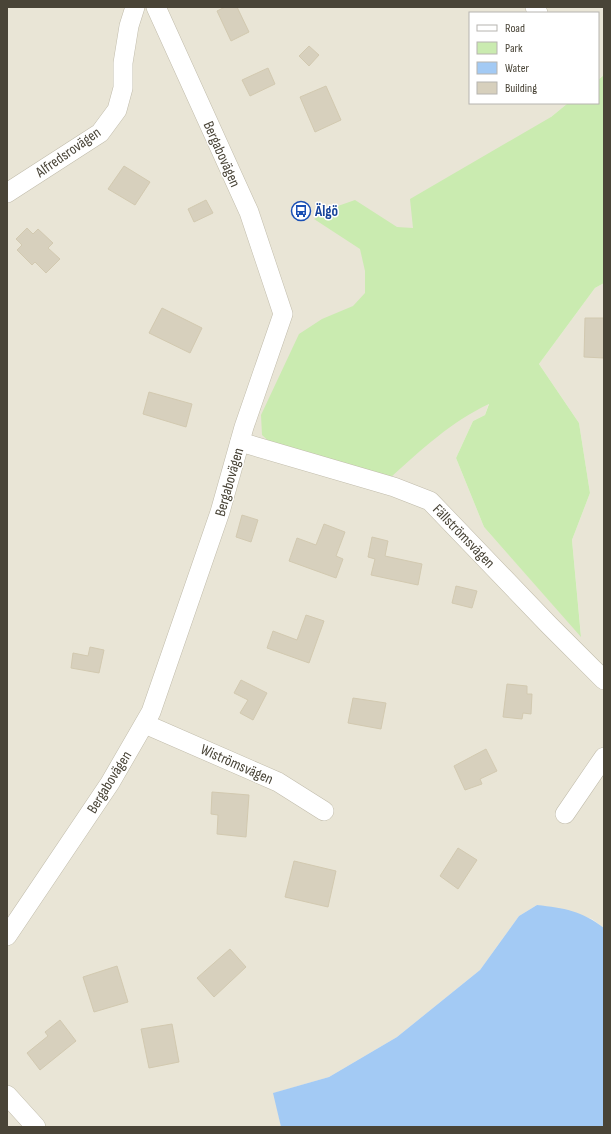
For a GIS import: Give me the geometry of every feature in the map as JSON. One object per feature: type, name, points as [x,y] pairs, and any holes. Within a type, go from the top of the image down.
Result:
[{"type":"street","name":"Alfredsrovägen","points":[[7,193],[100,133],[117,110],[123,88],[123,63],[129,26],[135,7]]},
{"type":"street","name":"Bergabovägen","points":[[7,936],[110,783],[151,712],[218,520],[240,442],[283,314],[249,212],[156,7]]},
{"type":"street","name":"Fällströmsvägen","points":[[240,442],[430,500],[549,625],[604,680]]},
{"type":"street","name":"Wiströmsvägen","points":[[145,724],[278,782],[324,811]]},
{"type":"street","points":[[565,814],[604,757]]},
{"type":"street","points":[[7,1095],[36,1127]]},
{"type":"shaded area","name":"Älgö","points":[[7,7],[604,7],[604,75],[599,79],[599,12],[469,12],[469,104],[567,104],[551,117],[506,352],[485,415],[473,421],[456,458],[484,527],[581,636],[572,540],[590,493],[579,423],[539,364],[595,288],[604,283],[604,928],[592,919],[537,905],[519,916],[480,970],[397,1037],[329,1077],[274,1093],[281,1127],[7,1127]]},
{"type":"green space","points":[[604,75],[604,283],[595,288],[539,364],[579,423],[590,493],[572,540],[581,637],[484,527],[456,458],[473,421],[485,415],[489,404],[462,419],[425,447],[390,478],[276,448],[262,435],[261,415],[299,334],[322,319],[353,306],[365,293],[365,271],[360,249],[314,219],[335,207],[355,200],[397,227],[413,228],[410,199],[551,117],[567,104],[599,104],[599,79]]},
{"type":"water","points":[[537,905],[556,907],[572,911],[596,922],[604,928],[604,1127],[281,1127],[273,1093],[329,1077],[397,1037],[480,970],[519,916]]},
{"type":"building","points":[[225,7],[237,7],[249,32],[231,41],[217,11]]},
{"type":"building","points":[[309,46],[319,55],[309,66],[299,56]]},
{"type":"building","points":[[268,68],[275,84],[250,96],[242,80]]},
{"type":"building","points":[[326,86],[341,120],[315,132],[300,97]]},
{"type":"building","points":[[124,166],[150,182],[135,205],[108,189]]},
{"type":"building","points":[[206,200],[213,213],[194,222],[188,209]]},
{"type":"building","points":[[27,228],[33,234],[38,229],[53,243],[48,248],[60,259],[46,273],[35,262],[32,265],[17,250],[22,245],[16,239]]},
{"type":"building","points":[[162,308],[202,328],[190,353],[149,333]]},
{"type":"building","points":[[585,318],[604,318],[604,358],[584,357]]},
{"type":"building","points":[[149,392],[192,404],[186,427],[143,414]]},
{"type":"building","points":[[242,515],[258,520],[251,542],[236,537]]},
{"type":"building","points":[[324,524],[345,532],[336,556],[343,559],[336,578],[289,561],[297,538],[316,545]]},
{"type":"building","points":[[372,537],[388,541],[385,556],[422,564],[418,585],[371,575],[375,559],[368,557]]},
{"type":"building","points":[[456,586],[477,591],[472,608],[452,603]]},
{"type":"building","points":[[306,615],[324,621],[309,663],[267,648],[273,631],[297,640]]},
{"type":"building","points":[[90,647],[104,650],[99,673],[71,668],[73,653],[88,656]]},
{"type":"building","points":[[241,680],[267,693],[253,720],[240,713],[248,700],[234,693]]},
{"type":"building","points":[[507,684],[527,686],[527,694],[532,694],[531,714],[523,713],[522,719],[503,717]]},
{"type":"building","points":[[353,698],[386,703],[381,729],[348,723]]},
{"type":"building","points":[[486,749],[497,771],[480,779],[482,784],[465,790],[454,766]]},
{"type":"building","points":[[212,792],[249,795],[246,837],[217,834],[218,815],[211,814]]},
{"type":"building","points":[[458,848],[477,860],[458,889],[440,876]]},
{"type":"building","points":[[294,861],[336,871],[328,907],[285,897]]},
{"type":"building","points":[[230,949],[246,967],[214,997],[197,978]]},
{"type":"building","points":[[117,966],[128,1002],[94,1012],[83,977]]},
{"type":"building","points":[[60,1020],[76,1041],[40,1070],[27,1053],[48,1036],[45,1032]]},
{"type":"building","points":[[172,1024],[179,1062],[149,1068],[141,1029]]},
{"type":"place","name":"Älgö","points":[[301,211]]}]
